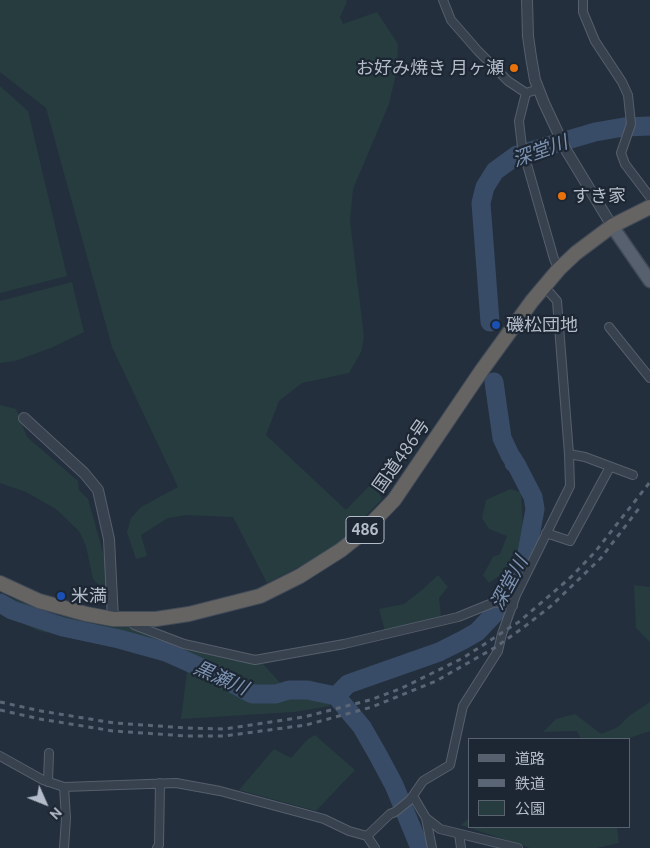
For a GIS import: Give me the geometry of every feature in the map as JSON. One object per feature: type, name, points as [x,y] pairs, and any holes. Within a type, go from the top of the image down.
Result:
[{"type":"highway","name":"国道486号","points":[[0,583],[61,608],[113,619],[133,620],[189,614],[260,596],[300,576],[348,545],[373,523],[394,500],[482,370],[544,286],[559,269],[576,253],[612,226],[650,207]]},
{"type":"main road","points":[[612,226],[650,281]]},
{"type":"street","points":[[443,0],[451,20],[508,81],[526,93],[539,90]]},
{"type":"street","points":[[527,0],[528,36],[535,80],[558,136],[612,226]]},
{"type":"street","points":[[583,0],[583,12],[595,41],[622,82],[628,95],[631,124],[621,153],[625,164],[650,197]]},
{"type":"street","points":[[526,93],[519,121],[522,147],[554,259],[559,269]]},
{"type":"street","points":[[367,836],[390,814],[412,798],[423,781],[450,765],[463,706],[498,651],[509,605],[570,486],[557,300],[544,286]]},
{"type":"street","points":[[609,327],[650,378]]},
{"type":"street","points":[[24,418],[84,473],[98,490],[109,539],[113,619]]},
{"type":"street","points":[[569,454],[633,475]]},
{"type":"street","points":[[546,533],[570,541],[610,468]]},
{"type":"street","points":[[133,620],[134,625],[184,644],[255,660],[344,644],[458,618],[495,602],[509,605]]},
{"type":"street","points":[[48,782],[49,753]]},
{"type":"street","points":[[0,756],[48,782],[64,787],[176,783],[228,793],[324,819],[367,836],[375,848]]},
{"type":"street","points":[[157,848],[159,845],[160,783]]},
{"type":"street","points":[[64,787],[66,818],[64,848]]},
{"type":"street","points":[[412,798],[426,818],[440,829],[518,848]]},
{"type":"street","points":[[426,818],[432,848]]},
{"type":"street","points":[[459,834],[461,848]]},
{"type":"green space","points":[[0,0],[346,0],[347,2],[340,17],[343,24],[377,12],[398,44],[397,70],[389,104],[353,189],[350,221],[364,337],[361,352],[349,373],[302,383],[279,401],[266,435],[346,510],[370,485],[379,492],[382,499],[337,544],[309,562],[267,583],[233,517],[186,515],[168,518],[141,535],[147,556],[136,559],[127,532],[131,518],[141,507],[178,487],[112,347],[46,108],[0,72]]},
{"type":"green space","points":[[0,86],[28,111],[67,276],[0,293]]},
{"type":"green space","points":[[72,282],[84,332],[51,348],[15,361],[0,363],[0,301]]},
{"type":"green space","points":[[0,405],[16,409],[27,437],[78,481],[79,490],[88,499],[109,574],[107,593],[93,579],[86,546],[79,531],[56,509],[26,492],[0,483]]},
{"type":"green space","points":[[510,489],[521,492],[524,549],[516,564],[489,583],[483,575],[493,557],[500,554],[507,536],[489,529],[482,518],[486,500]]},
{"type":"green space","points":[[438,575],[448,587],[439,598],[441,616],[385,631],[379,609],[404,604]]},
{"type":"green space","points":[[634,585],[650,587],[650,642],[636,628]]},
{"type":"green space","points":[[0,594],[57,615],[135,628],[182,648],[237,661],[263,664],[283,686],[311,680],[329,693],[330,706],[294,712],[181,719],[187,672],[156,656],[39,631],[0,612]]},
{"type":"green space","points":[[650,702],[650,731],[629,738],[580,738],[577,731],[543,732],[556,719],[575,714],[601,734],[618,727],[629,716]]},
{"type":"green space","points":[[315,735],[355,770],[316,811],[239,790],[274,749],[291,758],[308,739]]},
{"type":"green space","points":[[468,819],[468,827],[461,825]]},
{"type":"green space","points":[[470,828],[617,828],[619,843],[597,848],[530,848]]},
{"type":"waterway","name":"深堂川","points":[[490,322],[481,203],[485,187],[495,171],[517,155],[595,132],[624,127],[650,126]]},
{"type":"waterway","name":"深堂川","points":[[336,696],[348,684],[439,652],[477,632],[497,611],[525,564],[535,509],[533,497],[502,438],[494,382]]},
{"type":"waterway","name":"黒瀬川","points":[[0,603],[12,610],[63,627],[119,639],[166,652],[211,672],[252,694],[276,694],[289,690],[307,690],[336,696],[362,727],[378,755],[394,785],[420,848]]},
{"type":"railway","points":[[0,702],[114,723],[224,729],[304,717],[370,700],[402,688],[463,658],[520,621],[571,577],[595,552],[650,482]]},
{"type":"railway","points":[[0,710],[40,719],[113,731],[187,736],[224,736],[306,725],[372,707],[436,681],[496,647],[524,627],[551,606],[601,558],[640,507]]},
{"type":"place","name":"お好み焼き 月ヶ瀬","points":[[514,68]]},
{"type":"place","name":"すき家","points":[[562,196]]},
{"type":"place","name":"磯松団地","points":[[496,325]]},
{"type":"place","name":"米満","points":[[61,596]]}]
